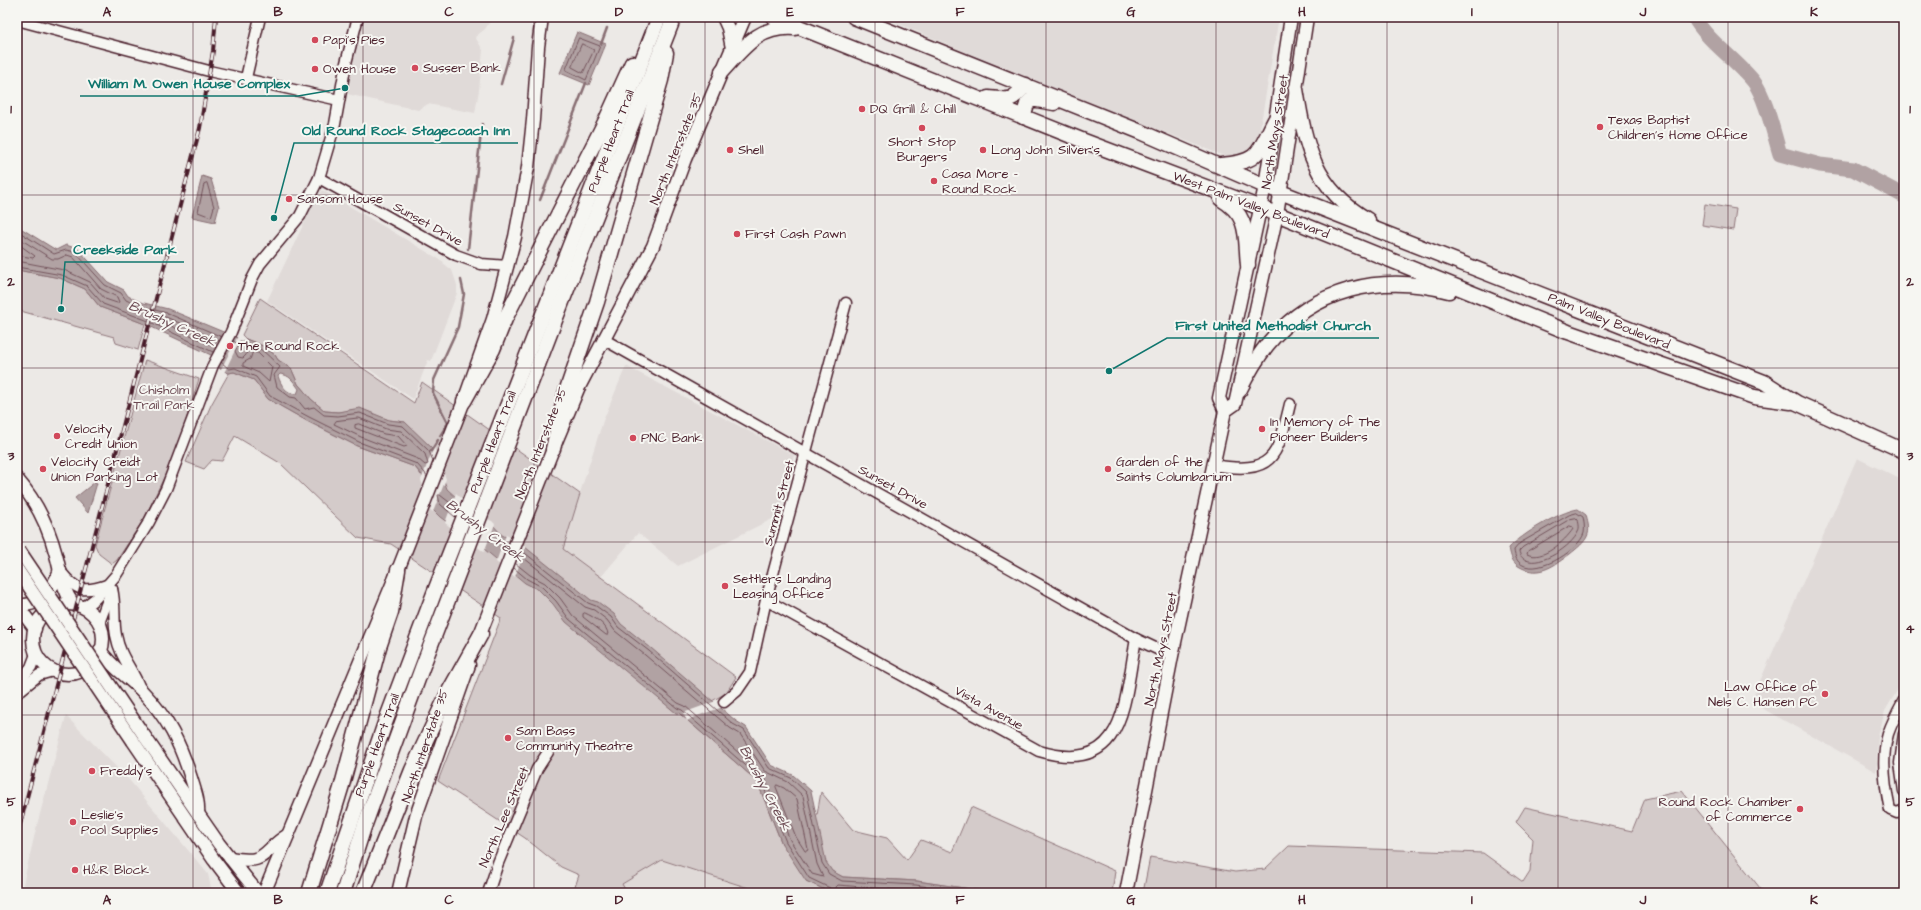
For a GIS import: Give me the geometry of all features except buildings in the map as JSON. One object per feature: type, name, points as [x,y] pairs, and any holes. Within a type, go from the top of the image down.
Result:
[{"type":"highway","points":[[774,17],[802,28]]},
{"type":"highway","name":"West Palm Valley Boulevard","points":[[854,17],[1141,132],[1220,165],[1265,186],[1418,245]]},
{"type":"highway","points":[[463,405],[493,349],[505,319],[602,127],[631,64],[659,18]]},
{"type":"highway","name":"Purple Heart Trail","points":[[327,893],[385,723],[433,596],[659,18]]},
{"type":"highway","points":[[551,454],[565,395],[597,302],[662,80],[673,20]]},
{"type":"highway","name":"Purple Heart Trail","points":[[343,893],[364,827],[446,604],[570,280],[673,20]]},
{"type":"highway","points":[[722,71],[744,47],[761,34],[778,27],[802,28]]},
{"type":"highway","name":"West Palm Valley Boulevard","points":[[802,28],[974,96],[1022,117],[1277,214],[1568,332]]},
{"type":"highway","points":[[974,96],[1006,100],[1014,98],[1026,85]]},
{"type":"highway","points":[[1296,89],[1302,128],[1308,149],[1316,168],[1327,183],[1339,197],[1357,212],[1418,245]]},
{"type":"highway","points":[[1022,117],[1027,104],[1031,100],[1072,105]]},
{"type":"highway","points":[[1220,165],[1244,163],[1252,158],[1260,149],[1275,120]]},
{"type":"highway","points":[[1195,184],[1231,205],[1240,214],[1244,229],[1248,265]]},
{"type":"highway","name":"Palm Valley Boulevard","points":[[1418,245],[1764,382],[1797,403],[1904,451]]},
{"type":"highway","points":[[1239,391],[1260,356],[1289,323],[1312,307],[1352,289],[1379,283],[1412,283],[1499,303]]},
{"type":"highway","name":"Palm Valley Boulevard","points":[[1568,332],[1754,397],[1797,403]]},
{"type":"highway","points":[[309,893],[342,784],[378,647],[391,612],[398,570]]},
{"type":"highway","points":[[363,893],[412,770],[448,693],[482,630]]},
{"type":"main road","points":[[264,893],[398,570],[463,405],[493,319],[508,266],[528,167],[542,17]]},
{"type":"main road","points":[[723,17],[728,28],[732,48]]},
{"type":"main road","name":"North Interstate 35","points":[[398,893],[416,816],[442,739],[482,630],[551,454],[578,389],[653,246],[685,159],[745,17]]},
{"type":"main road","name":"North Mays Street","points":[[1126,893],[1172,656],[1225,411],[1219,398],[1265,186],[1291,17]]},
{"type":"main road","name":"North Mays Street","points":[[1225,411],[1235,404],[1239,391],[1277,214],[1307,17]]},
{"type":"main road","points":[[17,480],[31,498],[47,526],[60,570],[63,588],[78,606],[93,614],[99,623],[102,636],[100,650],[91,665],[79,672],[62,674],[52,671],[42,663],[36,654],[34,643],[35,629],[41,619],[49,611],[59,606],[78,606]]},
{"type":"main road","points":[[18,549],[198,814],[258,893]]},
{"type":"main road","points":[[17,569],[214,860],[239,893]]},
{"type":"main road","points":[[17,605],[32,604],[42,600],[54,584],[60,570]]},
{"type":"main road","points":[[17,610],[26,617],[35,629]]},
{"type":"main road","points":[[100,650],[110,663],[140,689],[160,711],[176,735],[199,802],[198,814]]},
{"type":"main road","points":[[230,858],[244,860],[261,857],[279,840],[289,834]]},
{"type":"main road","points":[[214,860],[216,870],[231,893]]},
{"type":"street","points":[[246,78],[260,17]]},
{"type":"street","points":[[99,623],[109,587],[149,522],[166,489],[214,365],[231,332],[252,279],[260,264],[300,216],[318,178],[330,145],[346,63],[358,17]]},
{"type":"street","points":[[17,20],[209,71],[246,78],[339,100]]},
{"type":"street","name":"Sunset Drive","points":[[318,178],[456,255],[481,264],[508,266]]},
{"type":"street","name":"Summit Street","points":[[724,702],[737,691],[750,672],[766,600],[807,454],[846,304]]},
{"type":"street","name":"Sunset Drive","points":[[603,339],[1136,639],[1172,656]]},
{"type":"street","points":[[1214,465],[1234,468],[1252,468],[1268,460],[1274,454],[1282,437],[1290,404]]},
{"type":"street","points":[[60,570],[68,580],[80,589],[87,590],[109,587]]},
{"type":"street","points":[[78,606],[96,598],[109,587]]},
{"type":"street","points":[[109,587],[116,635],[120,648],[140,689]]},
{"type":"street","name":"Vista Avenue","points":[[766,600],[1039,751],[1066,757],[1088,754],[1106,744],[1114,735],[1122,713],[1136,639]]},
{"type":"street","points":[[17,685],[31,667],[36,654]]},
{"type":"street","points":[[17,693],[39,675],[52,671]]},
{"type":"street","points":[[1904,700],[1888,735],[1885,756],[1887,798],[1890,810],[1897,813],[1904,810]]},
{"type":"street","points":[[1904,734],[1900,763],[1904,791]]},
{"type":"street","name":"North Lee Street","points":[[488,893],[498,863],[534,776],[548,752]]},
{"type":"shaded area","points":[[364,17],[493,17],[485,29],[475,37],[483,50],[475,113],[428,104],[418,110],[347,94],[359,31]]},
{"type":"shaded area","points":[[883,17],[1279,17],[1258,140],[1251,154],[1239,160],[1224,156],[970,54]]},
{"type":"shaded area","points":[[322,190],[444,262],[443,263],[452,270],[457,285],[457,293],[431,361],[428,360],[413,399],[267,301],[315,200]]},
{"type":"shaded area","points":[[626,366],[794,455],[778,516],[678,566],[638,533],[601,577],[562,549],[603,421]]},
{"type":"shaded area","points":[[1857,458],[1904,481],[1904,679],[1885,711],[1878,737],[1876,772],[1751,702]]},
{"type":"shaded area","points":[[66,716],[130,781],[208,874],[212,893],[21,893],[36,829]]},
{"type":"shaded area","points":[[661,860],[757,891],[766,890],[774,893],[573,893],[622,884]]},
{"type":"green space","points":[[1705,204],[1736,209],[1733,230],[1702,225]]},
{"type":"green space","points":[[17,270],[60,278],[85,289],[100,307],[145,324],[138,350],[116,343],[114,337],[17,310]]},
{"type":"green space","points":[[260,298],[414,403],[422,382],[580,494],[563,549],[736,677],[726,693],[712,701],[679,713],[757,781],[782,844],[817,815],[821,792],[853,830],[887,838],[907,860],[921,840],[952,852],[971,807],[1115,871],[1112,893],[997,893],[917,881],[843,877],[831,871],[806,881],[832,893],[774,893],[766,890],[758,891],[662,860],[622,884],[627,893],[573,893],[579,875],[561,867],[525,838],[438,781],[501,618],[391,544],[358,538],[280,463],[235,436],[222,461],[212,460],[204,469],[186,462],[211,405],[229,373],[234,372],[254,380],[268,399],[307,421],[357,446],[415,467],[421,475],[405,422],[389,420],[360,409],[338,412],[325,411],[311,399],[298,384],[291,368],[278,360],[275,355],[263,346],[246,339],[242,335]]},
{"type":"green space","name":"Chisholm Trail Park","points":[[145,360],[199,379],[181,436],[168,469],[145,517],[117,560],[112,564],[99,554],[95,545]]},
{"type":"green space","points":[[1682,791],[1764,893],[1502,893],[1480,890],[1474,893],[1143,893],[1150,857],[1235,872],[1265,869],[1289,846],[1483,853],[1523,882],[1530,871],[1533,839],[1516,822],[1525,807],[1632,831],[1645,799]]},
{"type":"water","points":[[577,32],[606,44],[589,85],[560,73]]},
{"type":"water","points":[[202,176],[211,179],[219,207],[215,222],[192,217]]},
{"type":"water","name":"Brushy Creek","points":[[17,228],[22,229],[56,250],[66,245],[78,249],[108,282],[124,290],[128,296],[140,302],[168,309],[245,341],[246,339],[263,346],[275,355],[278,360],[291,368],[298,384],[311,399],[325,411],[338,412],[360,408],[389,420],[405,422],[433,449],[447,489],[479,518],[491,523],[502,535],[525,547],[591,600],[598,602],[614,614],[621,624],[736,721],[746,727],[771,765],[793,775],[811,791],[826,862],[832,871],[843,877],[917,881],[997,893],[832,893],[806,881],[782,844],[757,781],[679,713],[676,713],[566,622],[553,604],[539,590],[525,583],[484,549],[440,517],[431,508],[422,475],[415,467],[357,446],[307,421],[268,399],[254,380],[234,372],[229,373],[221,370],[211,355],[145,324],[100,307],[85,289],[60,278],[17,270]],"holes":[[[280,374],[291,379],[299,389],[297,394],[287,391],[282,386],[278,376]]]},
{"type":"water","points":[[95,482],[97,483],[88,513],[75,498]]},
{"type":"water","points":[[1578,509],[1586,515],[1589,529],[1587,537],[1578,548],[1553,566],[1541,570],[1529,570],[1514,563],[1509,548],[1515,542],[1551,519],[1561,514]]},
{"type":"water","points":[[1653,892],[1711,893],[1535,893]]},
{"type":"pier","points":[[238,336],[244,339],[243,341],[240,340],[224,373],[220,371]]},
{"type":"pier","points":[[434,447],[446,479],[433,512],[429,509],[421,480]]},
{"type":"pier","points":[[456,493],[480,516],[492,521],[495,524],[484,552],[445,523]]},
{"type":"pier","points":[[506,535],[526,546],[515,577],[496,562]]},
{"type":"pier","points":[[716,701],[723,707],[687,721],[683,713]]},
{"type":"waterway","points":[[1694,17],[1706,34],[1754,82],[1766,107],[1780,154],[1820,165],[1853,169],[1904,196]]},
{"type":"waterway","points":[[601,44],[607,28]]},
{"type":"waterway","points":[[501,84],[514,38]]},
{"type":"waterway","points":[[540,200],[586,83]]},
{"type":"waterway","points":[[468,249],[482,124]]},
{"type":"waterway","points":[[440,436],[448,423],[433,393],[434,380],[458,327],[464,294],[461,280]]},
{"type":"waterway","points":[[431,451],[438,440]]},
{"type":"railway","points":[[17,836],[200,128],[213,51],[216,17]]},
{"type":"place","name":"Papi's Pies","points":[[315,40]]},
{"type":"place","name":"Susser Bank","points":[[415,68]]},
{"type":"place","name":"Owen House","points":[[315,69]]},
{"type":"place","name":"William M. Owen House Complex","points":[[345,88]]},
{"type":"place","name":"DQ Grill & Chill","points":[[862,109]]},
{"type":"place","name":"Texas Baptist Children's Home Office","points":[[1600,127]]},
{"type":"place","name":"Short Stop Burgers","points":[[922,128]]},
{"type":"place","name":"Shell","points":[[730,150]]},
{"type":"place","name":"Long John Silver's","points":[[983,150]]},
{"type":"place","name":"Casa More - Round Rock","points":[[934,181]]},
{"type":"place","name":"Sansom House","points":[[289,199]]},
{"type":"place","name":"Old Round Rock Stagecoach Inn","points":[[274,218]]},
{"type":"place","name":"First Cash Pawn","points":[[737,234]]},
{"type":"place","name":"Creekside Park","points":[[61,309]]},
{"type":"place","name":"The Round Rock","points":[[230,346]]},
{"type":"place","name":"First United Methodist Church","points":[[1109,371]]},
{"type":"place","name":"In Memory of The Pioneer Builders","points":[[1262,429]]},
{"type":"place","name":"Velocity Credit Union","points":[[57,436]]},
{"type":"place","name":"PNC Bank","points":[[633,438]]},
{"type":"place","name":"Velocity Creidt Union Parking Lot","points":[[43,469]]},
{"type":"place","name":"Garden of the Saints Columbarium","points":[[1108,469]]},
{"type":"place","name":"Settlers Landing Leasing Office","points":[[725,586]]},
{"type":"place","name":"Law Office of Nels C. Hansen PC","points":[[1825,694]]},
{"type":"place","name":"Sam Bass Community Theatre","points":[[508,738]]},
{"type":"place","name":"Freddy's","points":[[92,771]]},
{"type":"place","name":"Round Rock Chamber of Commerce","points":[[1800,809]]},
{"type":"place","name":"Leslie's Pool Supplies","points":[[73,822]]},
{"type":"place","name":"H&R Block","points":[[75,870]]}]
